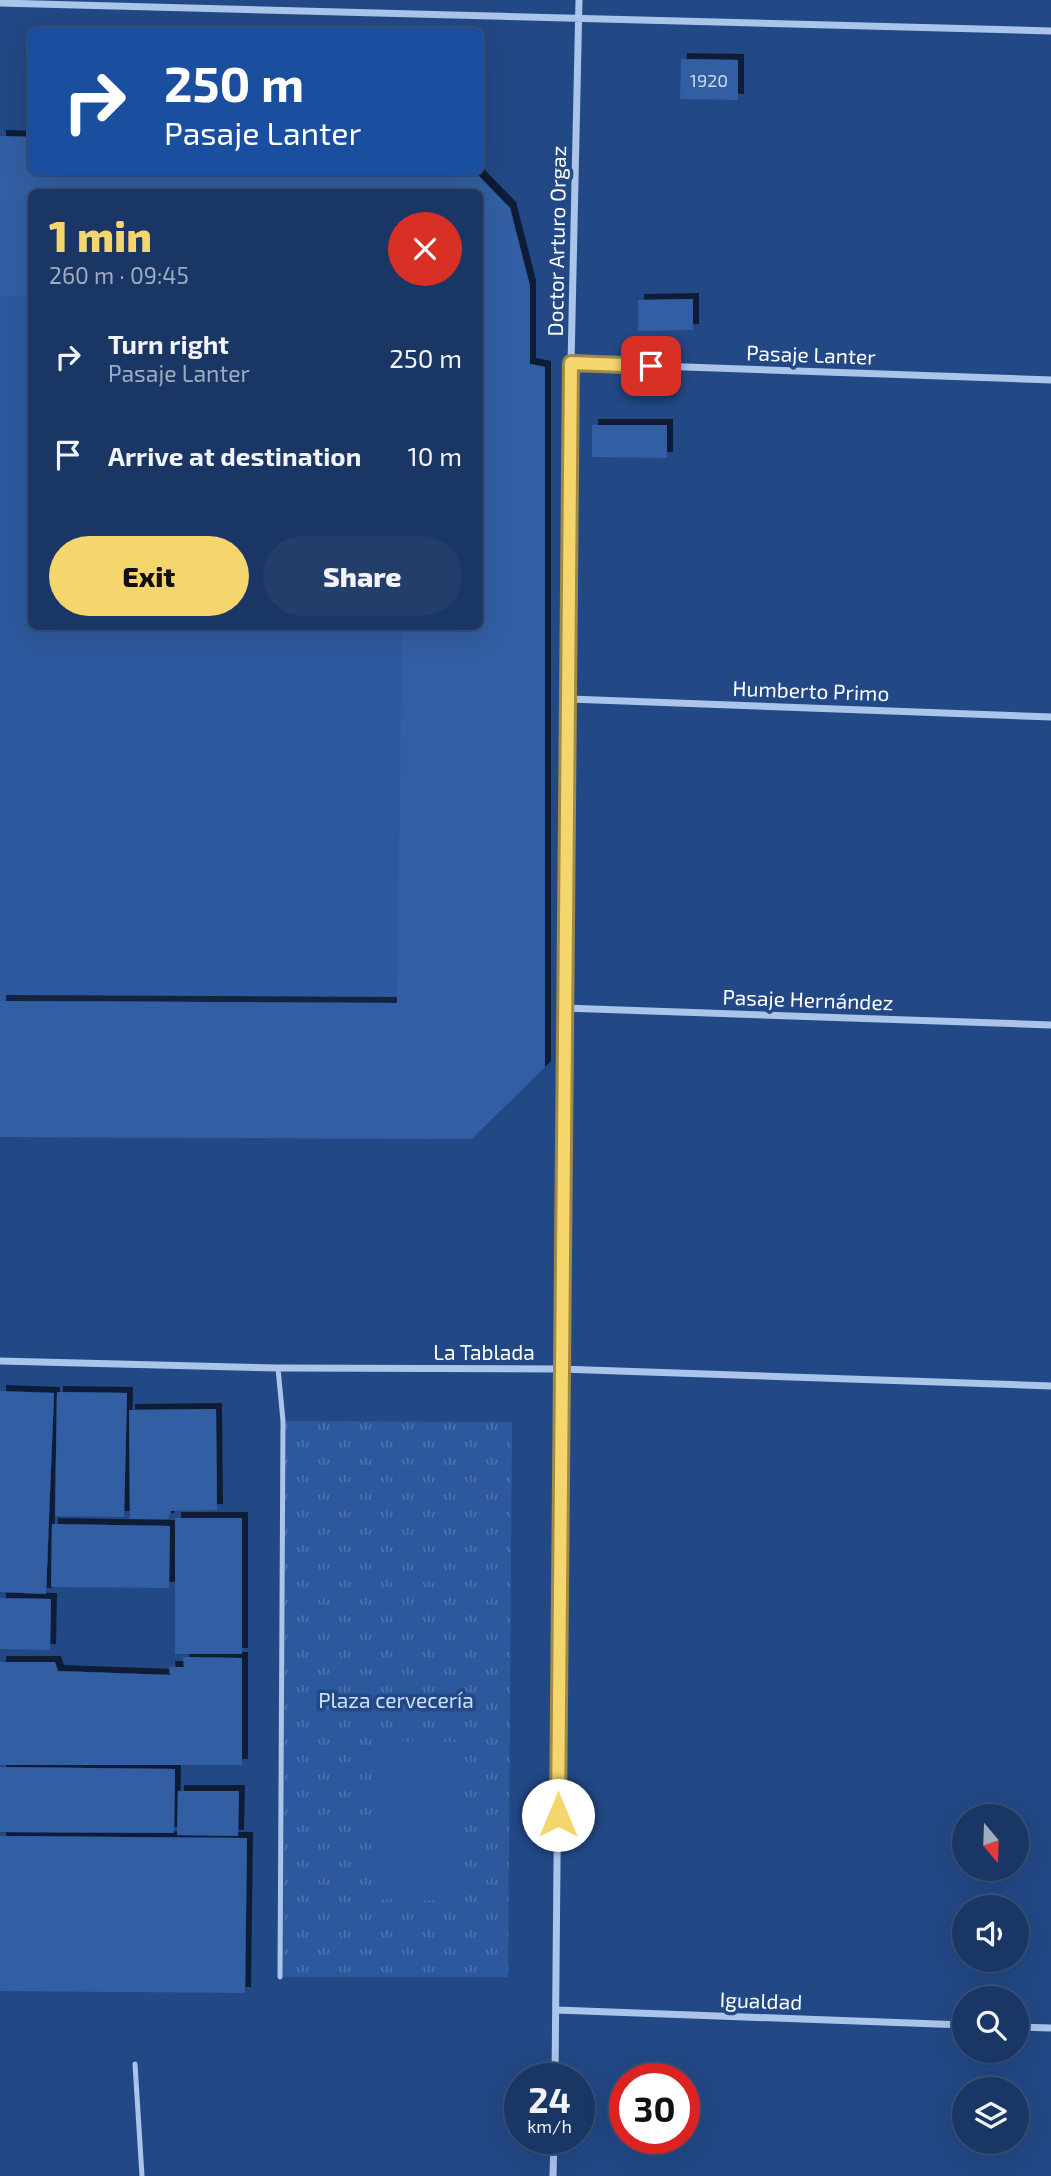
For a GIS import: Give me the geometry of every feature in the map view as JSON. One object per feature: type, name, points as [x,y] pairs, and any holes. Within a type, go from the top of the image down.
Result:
[{"type":"street","name":"Doctor Arturo Orgaz","points":[[555,2063],[571,363],[579,0]]},
{"type":"street","points":[[0,3],[1051,31]]},
{"type":"street","name":"Pasaje Lanter","points":[[571,363],[1051,380]]},
{"type":"street","name":"Humberto Primo","points":[[569,699],[1051,717]]},
{"type":"street","name":"Pasaje Hernández","points":[[564,1008],[1051,1025]]},
{"type":"street","name":"La Tablada","points":[[0,1361],[278,1368],[561,1368],[1051,1386]]},
{"type":"street","name":"Igualdad","points":[[557,2010],[952,2025]]},
{"type":"street","points":[[1029,2027],[1051,2028]]},
{"type":"street","points":[[553,2176],[554,2154]]},
{"type":"lane","points":[[278,1368],[283,1421],[280,1976]]},
{"type":"lane","points":[[135,2064],[142,2176]]},
{"type":"green space","points":[[0,136],[28,137],[28,175],[478,175],[510,208],[530,286],[530,364],[545,367],[545,1067],[472,1139],[0,1137]]},
{"type":"green space","name":"Plaza cervecería","points":[[283,1421],[512,1422],[508,1977],[280,1977]]},
{"type":"green space","points":[[378,1741],[458,1742],[455,1901],[376,1899]]},
{"type":"building","points":[[681,59],[738,60],[738,100],[680,99]]},
{"type":"building","points":[[0,136],[28,137],[28,175],[478,175],[510,208],[530,286],[530,364],[545,367],[545,1067],[472,1139],[0,1137],[0,1001],[397,1003],[402,630],[483,630],[483,189],[28,189],[28,296],[0,296]]},
{"type":"building","points":[[693,299],[693,330],[638,331],[638,300]]},
{"type":"building","points":[[592,425],[667,425],[667,458],[592,457]]},
{"type":"building","points":[[0,1391],[54,1393],[46,1594],[0,1592]]},
{"type":"building","points":[[57,1392],[127,1393],[124,1517],[55,1516]]},
{"type":"building","points":[[216,1409],[217,1510],[171,1511],[168,1519],[130,1519],[129,1410]]},
{"type":"building","points":[[175,1518],[242,1518],[242,1654],[175,1654]]},
{"type":"building","points":[[52,1524],[170,1526],[169,1588],[51,1587]]},
{"type":"building","points":[[0,1598],[51,1599],[50,1650],[0,1649]]},
{"type":"building","points":[[183,1657],[242,1658],[242,1765],[0,1765],[0,1662],[55,1662],[58,1671],[170,1675],[169,1667],[184,1667]]},
{"type":"building","points":[[0,1767],[175,1769],[174,1833],[0,1832]]},
{"type":"building","points":[[178,1791],[239,1791],[238,1836],[177,1835]]},
{"type":"building","points":[[0,1836],[247,1838],[245,1993],[0,1991]]},
{"type":"route","points":[[558,1815],[571,363],[651,366]]}]
